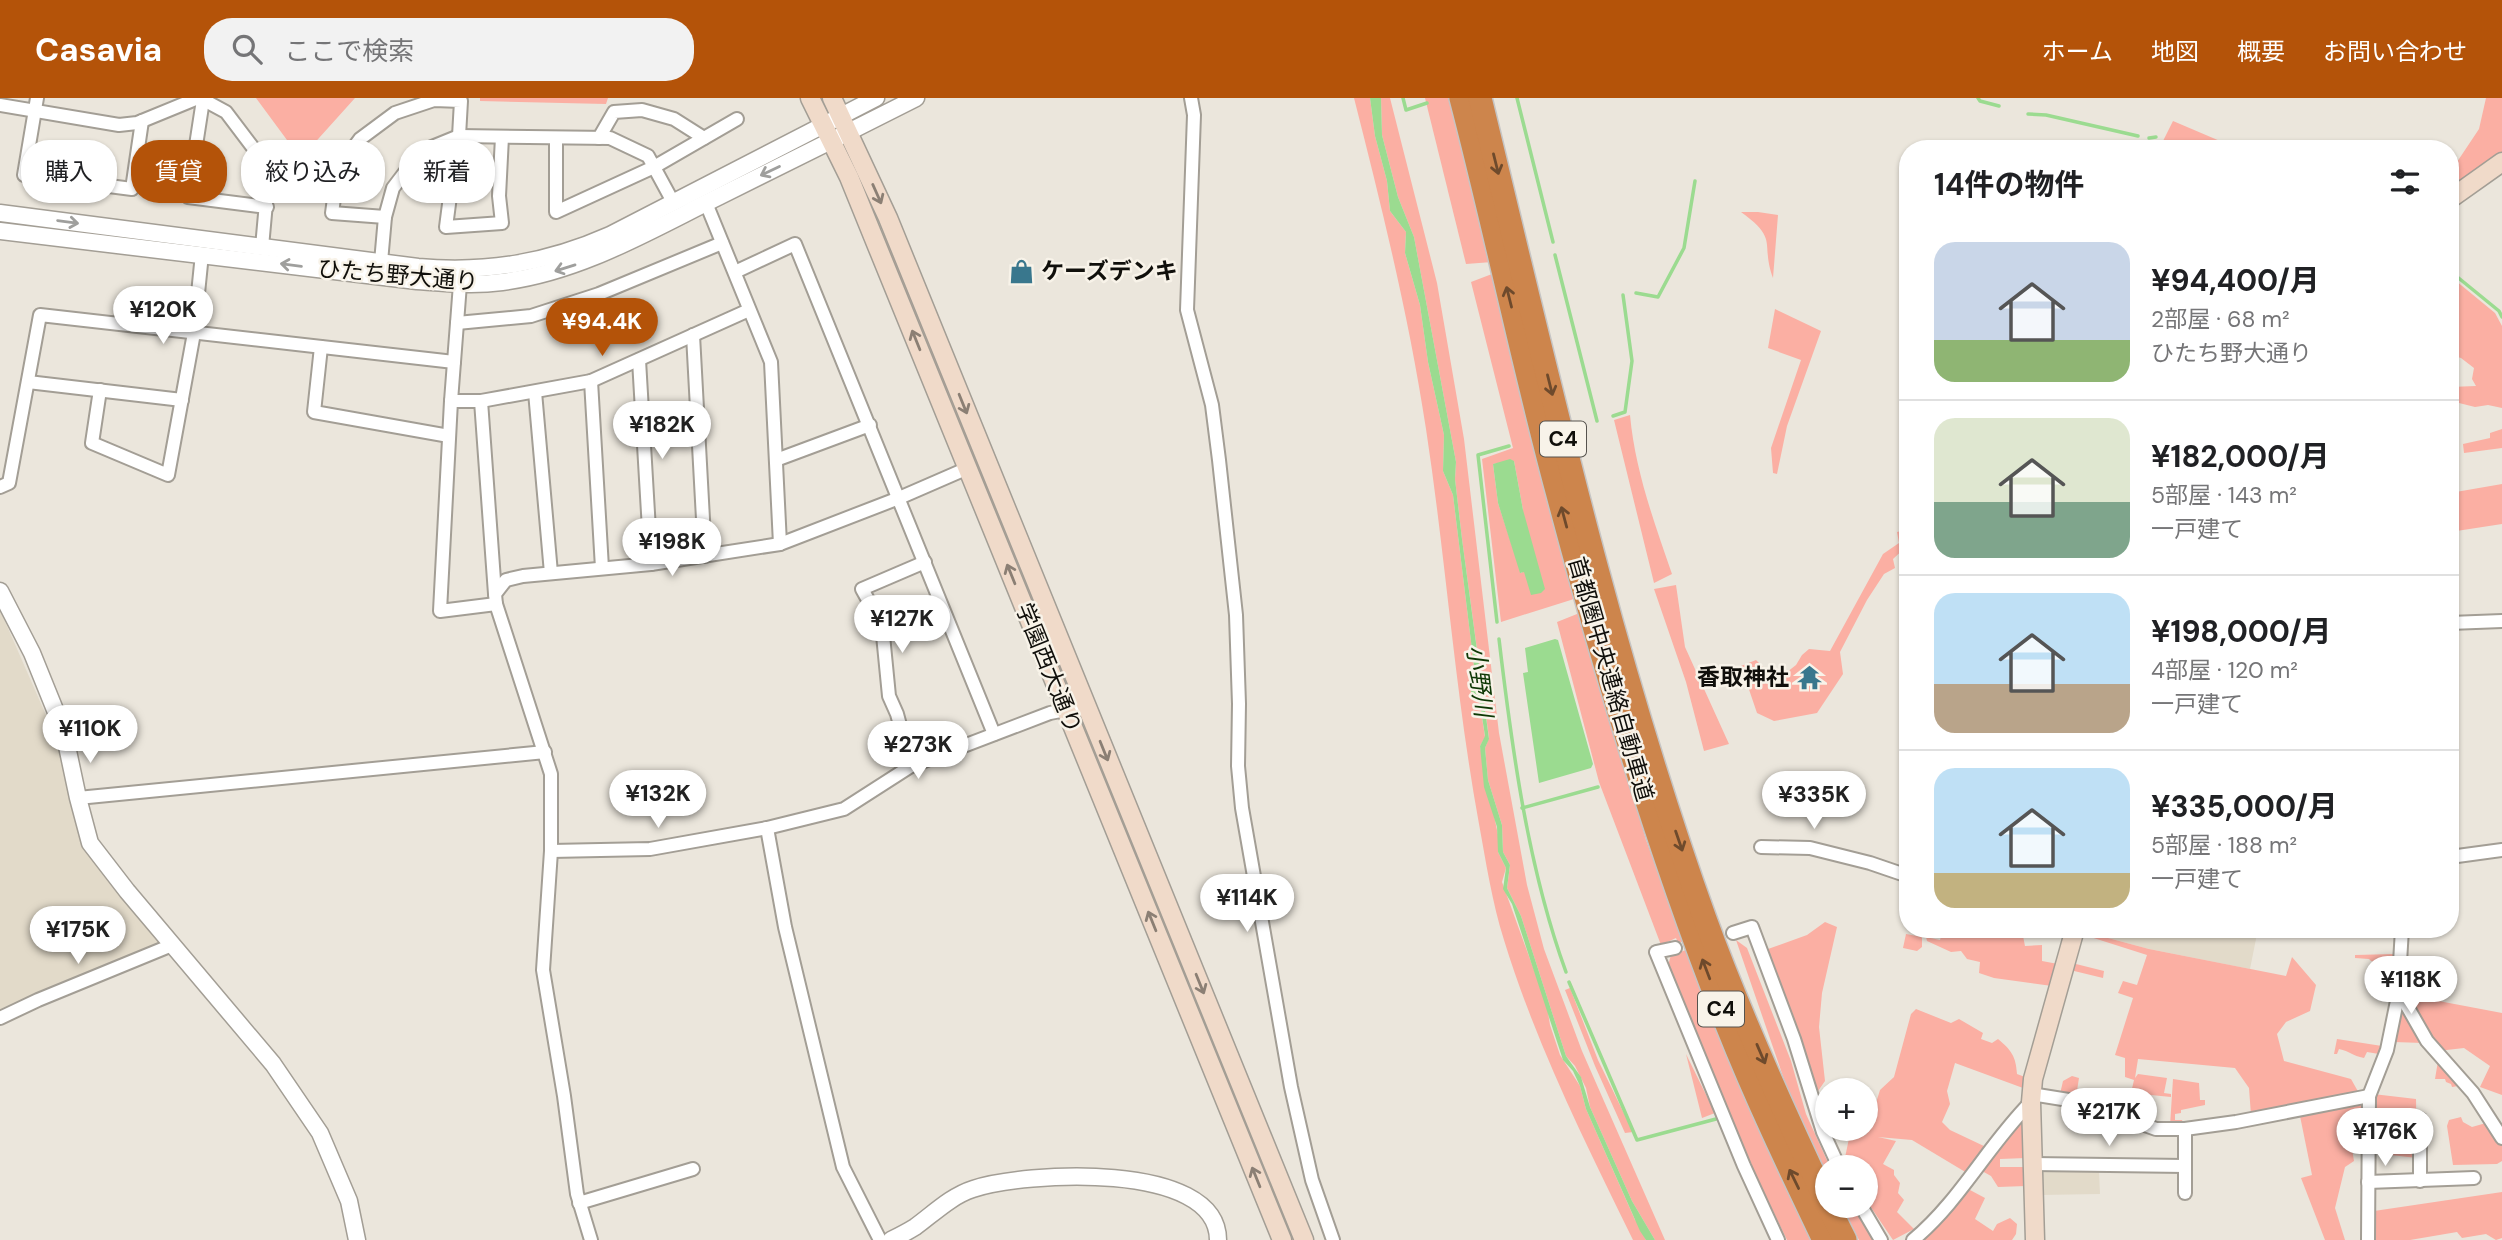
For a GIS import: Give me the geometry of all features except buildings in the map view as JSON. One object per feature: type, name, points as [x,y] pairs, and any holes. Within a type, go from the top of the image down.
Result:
[{"type":"highway","name":"首都圏中央連絡自動車道","points":[[1461,98],[1556,489],[1637,771],[1664,855],[1727,1026],[1824,1240]]},
{"type":"highway","name":"首都圏中央連絡自動車道","points":[[1480,98],[1579,499],[1657,777],[1711,933],[1746,1020],[1815,1175]]},
{"type":"highway","name":"首都圏中央連絡自動車道","points":[[1835,1218],[1845,1240]]},
{"type":"main road","name":"学園西大通り","points":[[810,98],[863,212],[1282,1240]]},
{"type":"main road","name":"学園西大通り","points":[[832,98],[893,231],[1304,1240]]},
{"type":"main road","points":[[2459,193],[2502,162]]},
{"type":"main road","points":[[2035,1240],[2031,1098],[2036,1065],[2072,938]]},
{"type":"street","points":[[845,123],[876,98]]},
{"type":"street","points":[[845,123],[916,98]]},
{"type":"street","points":[[1191,98],[1194,115],[1187,310],[1212,405],[1219,460],[1236,615],[1238,766],[1242,808],[1291,1087],[1312,1180],[1333,1240]]},
{"type":"street","points":[[200,99],[188,197],[267,207]]},
{"type":"street","points":[[0,105],[36,104],[119,125],[142,121],[180,102],[200,99],[226,112],[257,153],[268,181],[262,247]]},
{"type":"street","points":[[385,217],[332,213],[338,169],[360,139],[395,113],[435,100],[461,101],[459,136]]},
{"type":"street","points":[[36,104],[24,176],[132,189],[142,121]]},
{"type":"street","points":[[599,138],[614,112],[642,110],[674,120],[704,138]]},
{"type":"street","points":[[556,138],[556,212],[654,167],[737,119]]},
{"type":"street","name":"ひたち野大通り","points":[[0,213],[381,262],[461,270],[518,265],[589,244],[845,123]]},
{"type":"street","name":"ひたち野大通り","points":[[0,232],[416,281],[460,284],[502,282],[569,267],[614,248],[706,203],[827,132]]},
{"type":"street","points":[[449,140],[459,136],[610,138],[649,156],[673,202]]},
{"type":"street","points":[[449,203],[446,227],[502,223],[499,196],[502,137]]},
{"type":"street","points":[[381,262],[385,217],[393,188],[399,180]]},
{"type":"street","points":[[706,203],[771,362],[780,544]]},
{"type":"street","points":[[457,323],[531,316],[599,294],[722,243]]},
{"type":"street","points":[[735,272],[795,244],[995,734]]},
{"type":"street","points":[[100,390],[92,443],[168,475],[194,333],[202,254]]},
{"type":"street","points":[[460,284],[440,611],[495,599],[506,580],[652,564],[780,544],[968,468]]},
{"type":"street","points":[[451,401],[481,401],[591,382],[749,310]]},
{"type":"street","points":[[0,487],[9,483],[40,315],[454,362]]},
{"type":"street","points":[[693,335],[705,556]]},
{"type":"street","points":[[321,347],[314,412],[449,436]]},
{"type":"street","points":[[639,360],[652,564]]},
{"type":"street","points":[[28,382],[181,400]]},
{"type":"street","points":[[591,382],[601,568]]},
{"type":"street","points":[[535,392],[551,573]]},
{"type":"street","points":[[481,401],[495,599],[551,774],[551,851],[543,970],[579,1203],[591,1240]]},
{"type":"street","points":[[776,460],[870,425]]},
{"type":"street","points":[[911,766],[890,696],[882,625],[862,589],[925,562]]},
{"type":"street","points":[[0,591],[32,653],[65,732],[90,843],[273,1064],[320,1133],[349,1201],[356,1240]]},
{"type":"street","points":[[2459,623],[2502,621]]},
{"type":"street","points":[[551,851],[650,849],[767,828],[845,808],[911,766],[1050,713],[1086,706]]},
{"type":"street","points":[[78,798],[545,752]]},
{"type":"street","points":[[767,828],[785,927],[843,1167],[880,1240]]},
{"type":"street","points":[[1761,847],[1810,848],[1899,873]]},
{"type":"street","points":[[2459,856],[2502,850]]},
{"type":"street","points":[[1733,933],[1752,927],[1834,1155]]},
{"type":"street","points":[[2368,1240],[2369,1096],[2387,1051],[2399,992],[2402,938]]},
{"type":"street","points":[[0,1018],[172,945]]},
{"type":"street","points":[[1675,948],[1656,953],[1778,1240]]},
{"type":"street","points":[[2399,992],[2427,1041],[2473,1093],[2502,1138]]},
{"type":"street","points":[[1913,1240],[1960,1192],[2031,1098],[2081,1101],[2146,1127],[2185,1129],[2236,1122],[2369,1096]]},
{"type":"street","points":[[2420,1119],[2420,1181]]},
{"type":"street","points":[[2185,1129],[2185,1194]]},
{"type":"street","points":[[2032,1164],[2185,1166]]},
{"type":"street","points":[[579,1203],[693,1169]]},
{"type":"street","points":[[891,1240],[971,1190],[1023,1179],[1087,1177],[1151,1182],[1178,1193],[1208,1212],[1216,1224],[1219,1240]]},
{"type":"street","points":[[2368,1182],[2474,1178]]},
{"type":"street","points":[[1868,1218],[1881,1240]]},
{"type":"shaded area","points":[[256,98],[355,98],[317,140],[287,140]]},
{"type":"shaded area","points":[[480,98],[608,98],[606,104],[480,101]]},
{"type":"shaded area","points":[[1354,98],[1370,98],[1375,136],[1387,181],[1390,211],[1406,232],[1405,253],[1420,305],[1428,362],[1444,435],[1443,471],[1453,495],[1475,674],[1471,692],[1479,698],[1485,737],[1480,746],[1498,835],[1498,852],[1506,868],[1502,882],[1547,1006],[1560,1055],[1580,1086],[1586,1109],[1646,1240],[1633,1240],[1562,1092],[1517,979],[1496,911],[1463,725],[1433,478],[1412,346]]},
{"type":"shaded area","points":[[1381,98],[1390,98],[1437,283],[1464,439],[1499,733],[1527,885],[1544,949],[1582,1051],[1665,1240],[1655,1240],[1632,1201],[1590,1107],[1586,1088],[1575,1066],[1566,1056],[1521,916],[1507,888],[1510,865],[1503,852],[1502,825],[1488,780],[1485,748],[1489,738],[1462,539],[1455,479],[1456,462],[1414,237],[1398,197],[1382,135]]},
{"type":"shaded area","points":[[1425,98],[1449,98],[1492,262],[1466,264]]},
{"type":"shaded area","points":[[2486,98],[2502,98],[2502,154],[2459,187],[2459,159],[2479,129]]},
{"type":"shaded area","points":[[2173,121],[2218,140],[2164,140]]},
{"type":"shaded area","points":[[860,169],[1062,660],[1064,683],[1071,703],[891,267],[881,225],[858,171]]},
{"type":"shaded area","points":[[1741,212],[1778,215],[1773,278],[1765,236],[1753,221]]},
{"type":"shaded area","points":[[1492,274],[1574,599],[1501,622],[1482,459],[1513,448],[1471,282]],"holes":[[[1514,461],[1523,510],[1524,571],[1521,573],[1498,503],[1493,464]]]},
{"type":"shaded area","points":[[2459,283],[2495,313],[2502,326],[2502,408],[2488,405],[2475,407],[2459,403],[2459,387],[2476,386],[2472,379],[2474,368],[2461,358]]},
{"type":"shaded area","points":[[1775,309],[1821,331],[1787,426],[1777,474],[1773,473],[1771,448],[1801,360],[1768,348]]},
{"type":"shaded area","points":[[1630,415],[1641,476],[1672,574],[1654,583],[1614,420]]},
{"type":"shaded area","points":[[2502,429],[2502,448],[2464,453],[2463,444],[2490,438],[2490,433]]},
{"type":"shaded area","points":[[2502,484],[2502,524],[2459,531],[2459,491]]},
{"type":"shaded area","points":[[1899,543],[1899,553],[1893,559],[1895,568],[1884,574],[1867,600],[1840,652],[1843,674],[1817,713],[1774,721],[1757,713],[1741,666],[1756,660],[1766,670],[1782,676],[1796,665],[1809,649],[1830,651],[1883,554]]},
{"type":"shaded area","points":[[1676,585],[1685,647],[1729,744],[1704,751],[1686,682],[1654,589]]},
{"type":"shaded area","points":[[0,610],[56,738],[85,842],[108,881],[163,943],[0,1023]]},
{"type":"shaded area","points":[[1582,612],[1646,840],[1684,941],[1678,943],[1676,938],[1661,945],[1599,782],[1557,622]]},
{"type":"shaded area","points":[[1081,714],[1296,1240],[1289,1240],[1091,756],[1090,739]]},
{"type":"shaded area","points":[[1825,922],[1837,927],[1822,993],[1819,1027],[1825,1078],[1815,1078],[1815,1091],[1768,949],[1807,935]]},
{"type":"shaded area","points":[[1905,938],[1922,938],[1922,947],[1917,951],[1903,948]]},
{"type":"shaded area","points":[[1926,938],[2023,938],[2025,946],[2042,945],[2042,961],[2058,964],[2052,986],[1994,978],[1979,973],[1980,962],[1967,959],[1961,951],[1951,952],[1927,941]]},
{"type":"shaded area","points":[[2094,938],[2108,938],[2149,949],[2286,976],[2292,957],[2316,985],[2310,1011],[2286,1022],[2277,1034],[2284,1061],[2351,1079],[2360,1095],[2251,1115],[2249,1088],[2235,1068],[2138,1059],[2135,1078],[2138,1074],[2167,1078],[2164,1093],[2171,1094],[2171,1097],[2131,1093],[2134,1080],[2125,1077],[2125,1058],[2115,1055],[2133,998],[2118,993],[2123,981],[2137,985],[2147,955]]},
{"type":"shaded area","points":[[2108,938],[2256,938],[2250,969]]},
{"type":"shaded area","points":[[1736,940],[1747,948],[1791,1061],[1815,1141],[1818,1141],[1825,1155],[1817,1155],[1786,1085]]},
{"type":"shaded area","points":[[1689,949],[1812,1240],[1787,1240],[1741,1145],[1667,969],[1671,955]]},
{"type":"shaded area","points":[[2394,954],[2394,973],[2386,973],[2386,964],[2355,958],[2355,955]]},
{"type":"shaded area","points":[[2072,963],[2104,971],[2103,978],[2070,970]]},
{"type":"shaded area","points":[[1570,988],[1598,1060],[1633,1132],[1625,1133],[1595,1066],[1565,990]]},
{"type":"shaded area","points":[[2428,999],[2502,1013],[2502,1095],[2480,1087],[2490,1066],[2464,1048],[2438,1051],[2409,1000]]},
{"type":"shaded area","points":[[2401,1001],[2423,1043],[2394,1042]]},
{"type":"shaded area","points":[[1916,1009],[1951,1023],[1959,1019],[1983,1033],[1981,1039],[1992,1043],[1998,1039],[2012,1054],[2017,1074],[2025,1077],[2023,1088],[1955,1063],[1947,1091],[1950,1104],[1942,1122],[1950,1130],[1986,1147],[1967,1173],[1912,1140],[1878,1137],[1878,1096],[1880,1090],[1894,1077],[1911,1014]]},
{"type":"shaded area","points":[[2337,1039],[2382,1046],[2379,1054],[2367,1052],[2364,1058],[2339,1049],[2337,1054],[2334,1054]]},
{"type":"shaded area","points":[[1686,1054],[1715,1113],[1702,1118]]},
{"type":"shaded area","points":[[2438,1061],[2457,1081],[2458,1086],[2452,1087],[2445,1079],[2435,1079]]},
{"type":"shaded area","points":[[2072,1076],[2079,1078],[2076,1097],[2060,1094],[2063,1081]]},
{"type":"shaded area","points":[[2173,1079],[2199,1083],[2200,1100],[2205,1100],[2205,1105],[2181,1110],[2181,1113],[2175,1114],[2175,1120],[2182,1120],[2183,1123],[2170,1126]]},
{"type":"shaded area","points":[[2373,1094],[2416,1099],[2417,1158],[2373,1153]]},
{"type":"shaded area","points":[[2362,1105],[2365,1148],[2352,1149],[2354,1161],[2345,1167],[2335,1208],[2345,1240],[2325,1240],[2301,1178],[2312,1175],[2300,1116]]},
{"type":"shaded area","points":[[2461,1117],[2463,1122],[2472,1127],[2486,1123],[2502,1144],[2502,1161],[2497,1164],[2453,1165],[2447,1126],[2449,1120]]},
{"type":"shaded area","points":[[2023,1122],[2026,1158],[2000,1159],[2000,1167],[2026,1167],[2026,1186],[1998,1187],[1991,1176],[1982,1171],[2014,1123]]},
{"type":"shaded area","points":[[1878,1137],[1896,1141],[1883,1164],[1894,1170],[1900,1183],[1898,1193],[1904,1200],[1897,1212],[1914,1229],[1893,1240],[1878,1218],[1878,1155],[1846,1155],[1848,1141],[1878,1141]]},
{"type":"shaded area","points":[[2046,1170],[2099,1171],[2100,1194],[2040,1195],[2039,1176]]},
{"type":"shaded area","points":[[1970,1190],[1985,1198],[1975,1219],[1993,1231],[1997,1224],[2010,1218],[2017,1224],[2012,1240],[1922,1240]]},
{"type":"shaded area","points":[[2502,1192],[2502,1238],[2496,1240],[2486,1234],[2462,1238],[2457,1232],[2410,1240],[2373,1240],[2374,1211]]},
{"type":"shaded area","points":[[1848,1218],[1860,1218],[1876,1240],[1859,1240]]},
{"type":"water","name":"小野川","points":[[1370,98],[1381,98],[1382,135],[1398,197],[1414,237],[1456,462],[1455,479],[1462,539],[1489,739],[1485,748],[1488,780],[1502,825],[1503,852],[1510,865],[1507,888],[1521,916],[1566,1056],[1581,1077],[1590,1107],[1632,1201],[1655,1240],[1646,1240],[1640,1231],[1586,1109],[1580,1086],[1573,1071],[1563,1060],[1512,904],[1503,889],[1506,868],[1498,852],[1497,827],[1484,787],[1480,746],[1485,736],[1479,698],[1471,692],[1475,674],[1453,495],[1443,471],[1444,435],[1428,362],[1420,305],[1405,253],[1406,232],[1390,211],[1387,181],[1375,136]]},
{"type":"water","points":[[1510,459],[1514,461],[1523,510],[1545,589],[1541,593],[1531,595],[1524,572],[1520,573],[1498,503],[1493,464]]},
{"type":"water","points":[[1558,640],[1593,764],[1591,768],[1539,783],[1523,673],[1528,672],[1525,648]]},
{"type":"waterway","points":[[1403,98],[1406,110],[1427,103]]},
{"type":"waterway","points":[[1517,98],[1553,242]]},
{"type":"waterway","points":[[1978,98],[1999,106]]},
{"type":"waterway","points":[[2028,114],[2046,115],[2138,136]]},
{"type":"waterway","points":[[2149,138],[2156,137]]},
{"type":"waterway","points":[[1636,293],[1658,297],[1684,248],[1695,181]]},
{"type":"waterway","points":[[1555,255],[1597,421]]},
{"type":"waterway","points":[[2459,278],[2499,311],[2502,317]]},
{"type":"waterway","points":[[1613,416],[1625,412],[1632,361],[1623,295]]},
{"type":"waterway","points":[[1497,622],[1478,455],[1509,446]]},
{"type":"waterway","name":"小野川","points":[[1499,639],[1523,808],[1541,892],[1566,972]]},
{"type":"waterway","points":[[1522,808],[1598,787]]},
{"type":"waterway","points":[[1569,982],[1637,1140],[1716,1119]]},
{"type":"place","name":"ケーズデンキ","points":[[1021,271]]},
{"type":"place","name":"香取神社","points":[[1809,677]]}]
